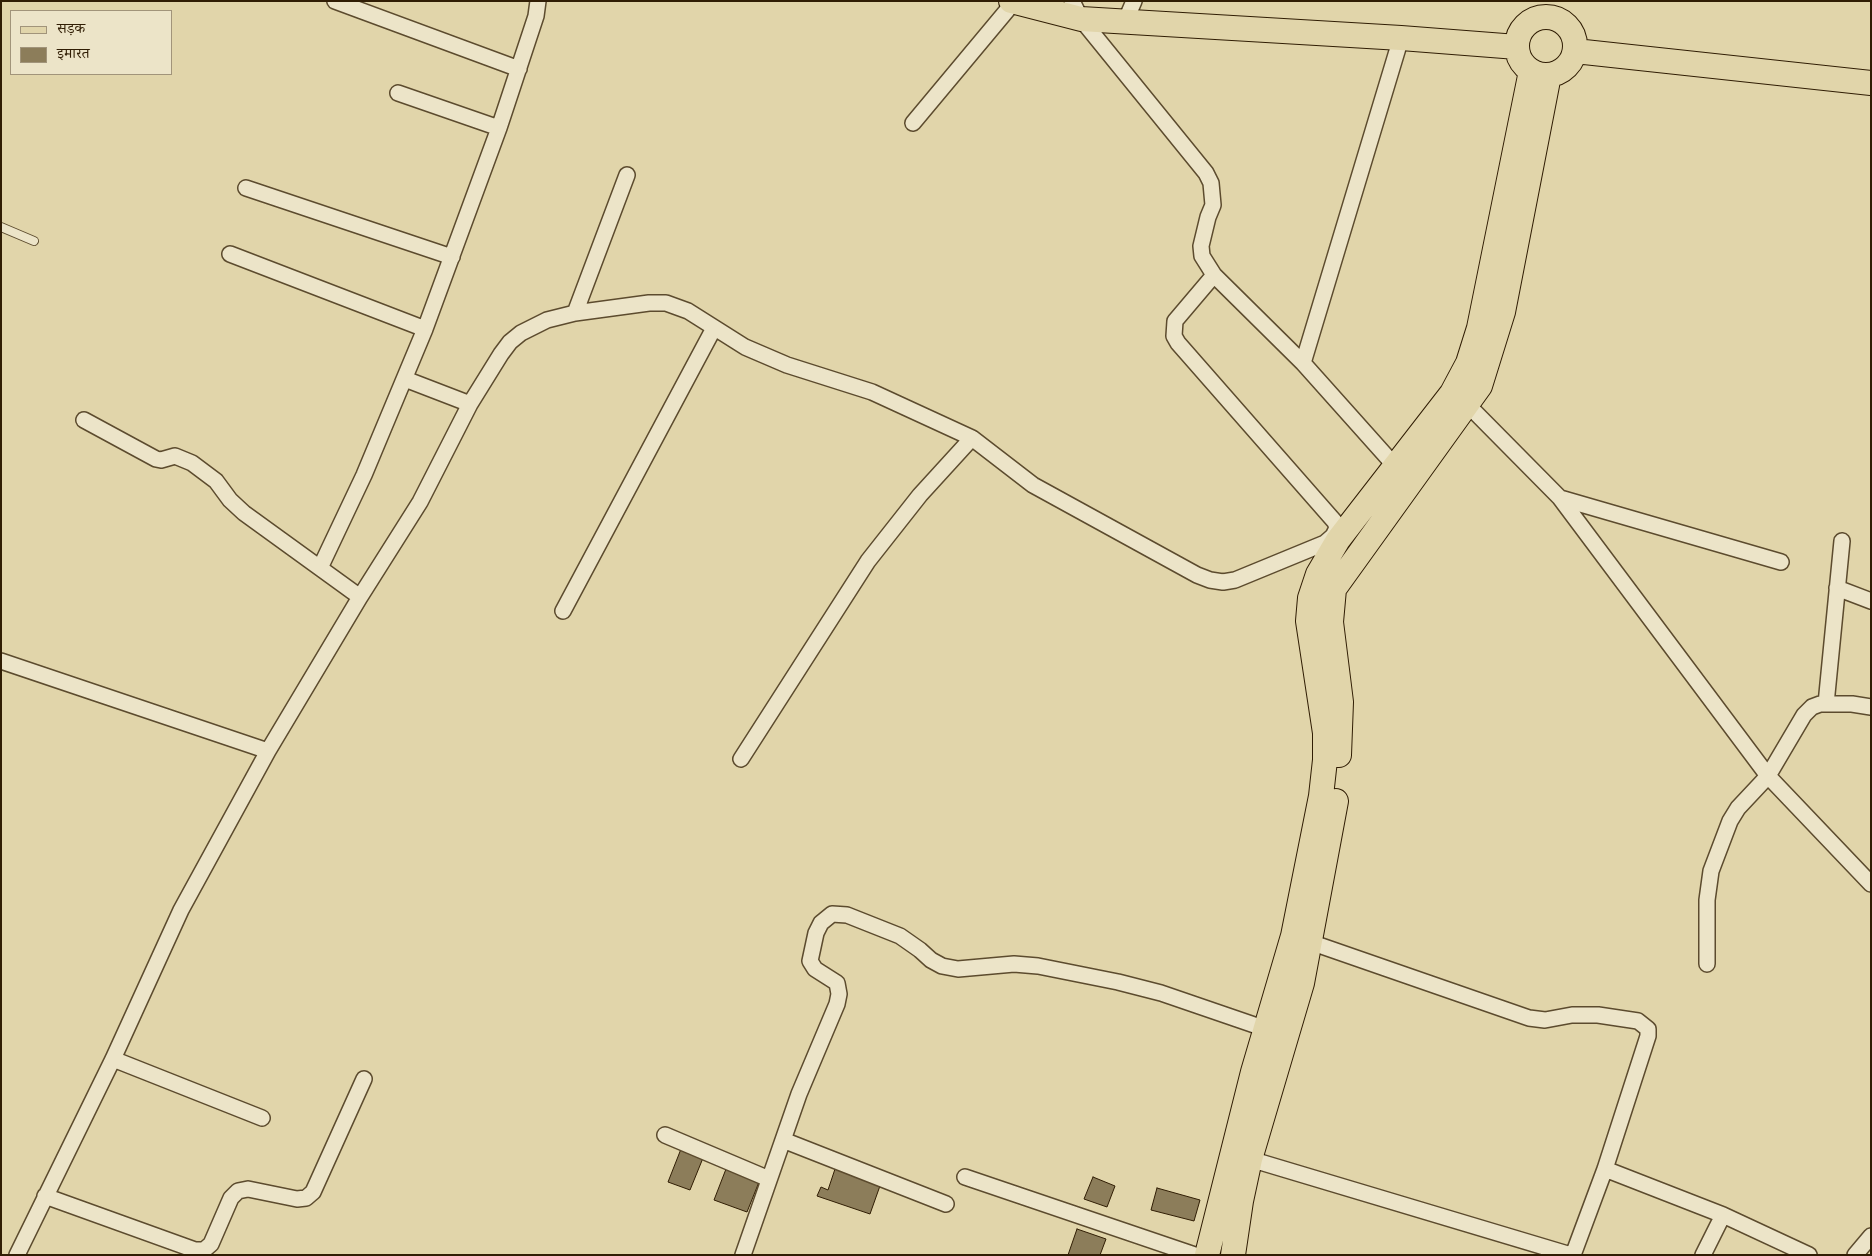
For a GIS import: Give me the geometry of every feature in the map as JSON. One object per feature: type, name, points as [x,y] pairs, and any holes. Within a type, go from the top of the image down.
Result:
[{"type":"main road","points":[[1013,2],[1076,10],[1129,11],[1401,38],[1517,47]]},
{"type":"main road","points":[[1553,11],[1571,31],[1575,43],[1575,51],[1571,61],[1564,70],[1540,73],[1524,65],[1519,57],[1517,47],[1518,38],[1523,28],[1531,21],[1553,11]]},
{"type":"main road","points":[[1575,51],[1871,83]]},
{"type":"main road","points":[[1233,1255],[1241,1201],[1250,1159],[1302,983],[1337,797],[1341,702],[1331,622],[1334,589],[1480,386],[1503,312],[1540,73]]},
{"type":"main road","points":[[1207,1255],[1232,1153],[1293,936],[1321,796],[1325,760],[1325,732],[1308,621],[1310,598],[1318,574],[1338,540],[1452,393],[1468,363],[1479,328],[1540,73]]},
{"type":"street","points":[[335,1],[519,69]]},
{"type":"street","points":[[320,568],[364,475],[425,329],[499,128],[536,16],[538,1]]},
{"type":"street","points":[[913,123],[1013,2]]},
{"type":"street","points":[[1076,10],[1206,173],[1211,183],[1213,205],[1204,230],[1201,246],[1202,256],[1214,275],[1303,363],[1395,466]]},
{"type":"street","points":[[1303,363],[1401,38]]},
{"type":"street","points":[[398,93],[499,128]]},
{"type":"street","points":[[575,313],[627,175]]},
{"type":"street","points":[[246,188],[452,257]]},
{"type":"street","points":[[230,254],[425,329]]},
{"type":"street","points":[[18,1255],[113,1059],[181,910],[268,751],[360,597],[420,502],[470,404],[510,342],[521,333],[547,320],[575,313],[649,303],[666,303],[688,311],[745,347],[787,365],[872,392],[972,438],[1034,485],[1197,575],[1223,582],[1235,580],[1325,543],[1333,536],[1337,528],[1335,522],[1184,350],[1174,336],[1175,321],[1214,275]]},
{"type":"street","points":[[563,611],[714,328]]},
{"type":"street","points":[[405,379],[470,404]]},
{"type":"street","points":[[1467,404],[1560,498],[1768,776],[1870,879]]},
{"type":"street","points":[[84,420],[161,460],[175,456],[192,463],[216,481],[230,500],[244,513],[360,597]]},
{"type":"street","points":[[741,759],[868,561],[920,495],[972,438]]},
{"type":"street","points":[[1560,498],[1780,562]]},
{"type":"street","points":[[1826,704],[1842,542]]},
{"type":"street","points":[[1837,588],[1871,601]]},
{"type":"street","points":[[1,661],[268,751]]},
{"type":"street","points":[[1707,964],[1707,900],[1711,871],[1730,821],[1738,808],[1768,776],[1804,715],[1812,708],[1820,704],[1871,706]]},
{"type":"street","points":[[742,1255],[799,1094],[840,994],[837,983],[815,969],[810,961],[816,933],[821,922],[832,914],[847,915],[900,936],[931,960],[942,966],[958,969],[1014,964],[1038,966],[1118,982],[1161,993],[1266,1029]]},
{"type":"street","points":[[1250,1159],[1572,1255],[1605,1169],[1648,1036],[1648,1029],[1638,1021],[1598,1015],[1572,1015],[1545,1020],[1529,1018],[1310,942]]},
{"type":"street","points":[[113,1059],[262,1118]]},
{"type":"street","points":[[45,1196],[195,1250],[204,1250],[211,1244],[231,1198],[238,1191],[248,1189],[297,1199],[306,1198],[313,1192],[364,1079]]},
{"type":"street","points":[[665,1135],[769,1179]]},
{"type":"street","points":[[783,1140],[946,1204]]},
{"type":"street","points":[[1605,1169],[1723,1215],[1809,1255]]},
{"type":"street","points":[[965,1177],[1195,1255]]},
{"type":"street","points":[[1704,1255],[1723,1215]]},
{"type":"street","points":[[1855,1255],[1871,1236]]},
{"type":"lane","points":[[1,227],[34,241]]},
{"type":"building","points":[[681,1149],[703,1158],[690,1190],[668,1182]]},
{"type":"building","points":[[836,1166],[881,1183],[870,1214],[817,1196],[821,1187],[828,1190]]},
{"type":"building","points":[[726,1169],[759,1182],[747,1212],[714,1200]]},
{"type":"building","points":[[1093,1177],[1115,1186],[1107,1207],[1084,1199]]},
{"type":"building","points":[[1157,1188],[1200,1200],[1194,1221],[1151,1210]]},
{"type":"building","points":[[1077,1229],[1106,1239],[1100,1255],[1068,1255]]}]
